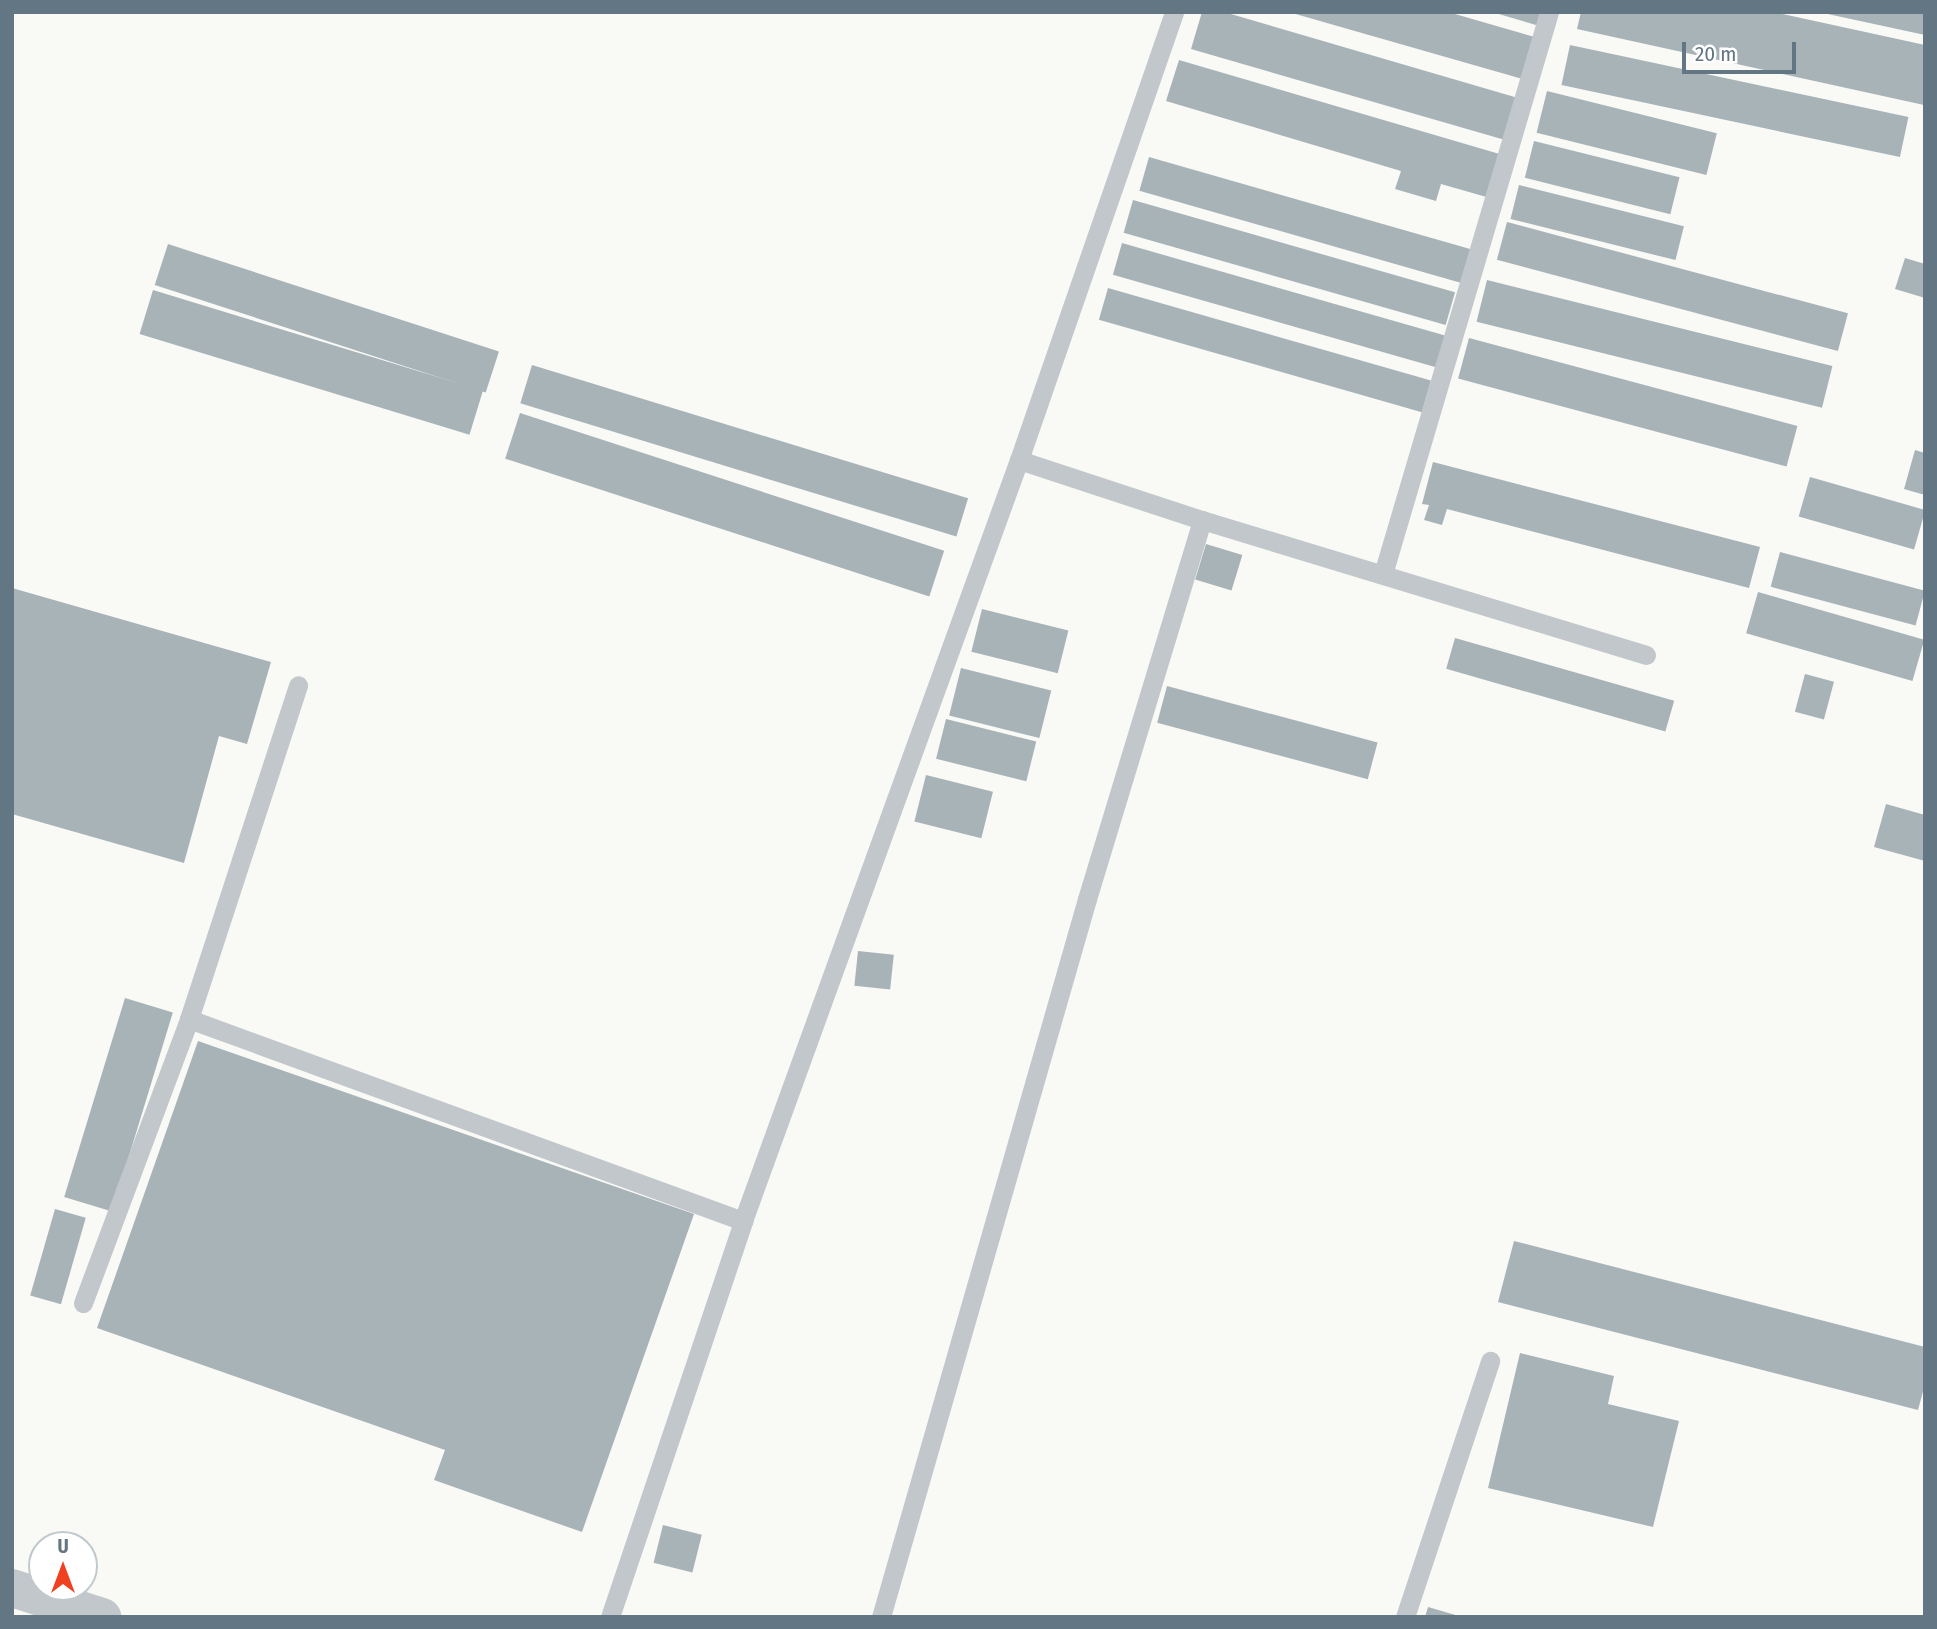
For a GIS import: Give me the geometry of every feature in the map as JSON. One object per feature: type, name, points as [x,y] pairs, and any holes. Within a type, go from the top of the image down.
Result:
[{"type":"street","points":[[12,1588],[102,1617]]},
{"type":"lane","points":[[610,1617],[743,1221],[1019,460],[1174,12]]},
{"type":"lane","points":[[1383,573],[1549,12]]},
{"type":"lane","points":[[1019,460],[1202,520],[1383,573],[1646,656]]},
{"type":"lane","points":[[881,1617],[1087,899],[1202,520]]},
{"type":"lane","points":[[83,1303],[189,1019],[298,685]]},
{"type":"lane","points":[[189,1019],[743,1221]]},
{"type":"lane","points":[[1405,1617],[1490,1361]]},
{"type":"building","points":[[1202,12],[1224,12],[1518,98],[1505,140],[1191,49]]},
{"type":"building","points":[[1448,12],[1538,38],[1526,80],[1292,13]]},
{"type":"building","points":[[1492,12],[1547,12],[1543,27]]},
{"type":"building","points":[[1581,12],[1773,12],[1925,45],[1924,105],[1577,29]]},
{"type":"building","points":[[1925,12],[1925,35],[1823,13]]},
{"type":"building","points":[[1570,45],[1908,117],[1900,157],[1561,85]]},
{"type":"building","points":[[1179,60],[1503,155],[1490,198],[1441,184],[1436,201],[1395,189],[1401,171],[1166,101]]},
{"type":"building","points":[[1547,91],[1717,133],[1706,175],[1537,133]]},
{"type":"building","points":[[1534,141],[1680,177],[1670,214],[1525,178]]},
{"type":"building","points":[[1149,157],[1471,249],[1461,283],[1139,191]]},
{"type":"building","points":[[1519,185],[1684,226],[1675,260],[1511,219]]},
{"type":"building","points":[[1133,200],[1455,292],[1446,325],[1124,233]]},
{"type":"building","points":[[1507,222],[1848,313],[1838,351],[1497,260]]},
{"type":"building","points":[[1122,243],[1445,336],[1436,367],[1113,275]]},
{"type":"building","points":[[168,244],[499,352],[486,392],[155,285]]},
{"type":"building","points":[[1905,258],[1925,264],[1925,298],[1895,289]]},
{"type":"building","points":[[1487,280],[1832,366],[1822,408],[1477,322]]},
{"type":"building","points":[[1108,288],[1431,381],[1422,412],[1099,320]]},
{"type":"building","points":[[153,290],[483,391],[469,435],[140,334]]},
{"type":"building","points":[[1469,338],[1797,426],[1787,467],[1458,379]]},
{"type":"building","points":[[532,365],[968,498],[956,537],[520,403]]},
{"type":"building","points":[[520,413],[944,551],[929,596],[505,459]]},
{"type":"building","points":[[1915,450],[1925,453],[1925,495],[1904,489]]},
{"type":"building","points":[[1433,462],[1760,547],[1749,588],[1447,509],[1442,525],[1424,520],[1429,505],[1422,504]]},
{"type":"building","points":[[1810,477],[1925,510],[1914,549],[1799,516]]},
{"type":"building","points":[[1206,544],[1242,555],[1232,590],[1195,579]]},
{"type":"building","points":[[1780,552],[1925,591],[1916,626],[1771,587]]},
{"type":"building","points":[[12,588],[271,662],[247,744],[219,736],[184,863],[12,814]]},
{"type":"building","points":[[1758,592],[1924,640],[1912,681],[1746,633]]},
{"type":"building","points":[[982,609],[1068,631],[1058,673],[971,652]]},
{"type":"building","points":[[1455,638],[1674,701],[1665,732],[1446,669]]},
{"type":"building","points":[[961,668],[1051,690],[1039,738],[949,716]]},
{"type":"building","points":[[1805,674],[1834,682],[1824,719],[1795,712]]},
{"type":"building","points":[[1167,686],[1378,742],[1368,779],[1157,723]]},
{"type":"building","points":[[946,719],[1036,741],[1026,781],[936,759]]},
{"type":"building","points":[[926,775],[993,792],[981,838],[914,822]]},
{"type":"building","points":[[1886,804],[1925,815],[1925,861],[1874,847]]},
{"type":"building","points":[[858,951],[894,955],[890,990],[854,986]]},
{"type":"building","points":[[125,998],[173,1013],[112,1212],[64,1197]]},
{"type":"building","points":[[198,1041],[694,1214],[582,1532],[434,1480],[445,1450],[97,1328]]},
{"type":"building","points":[[55,1209],[86,1218],[61,1304],[30,1296]]},
{"type":"building","points":[[1514,1241],[1925,1347],[1925,1384],[1918,1410],[1498,1302]]},
{"type":"building","points":[[1520,1353],[1614,1376],[1608,1404],[1679,1421],[1653,1527],[1488,1488]]},
{"type":"building","points":[[663,1525],[702,1535],[692,1573],[654,1563]]},
{"type":"building","points":[[1428,1607],[1459,1616],[1425,1617]]}]
